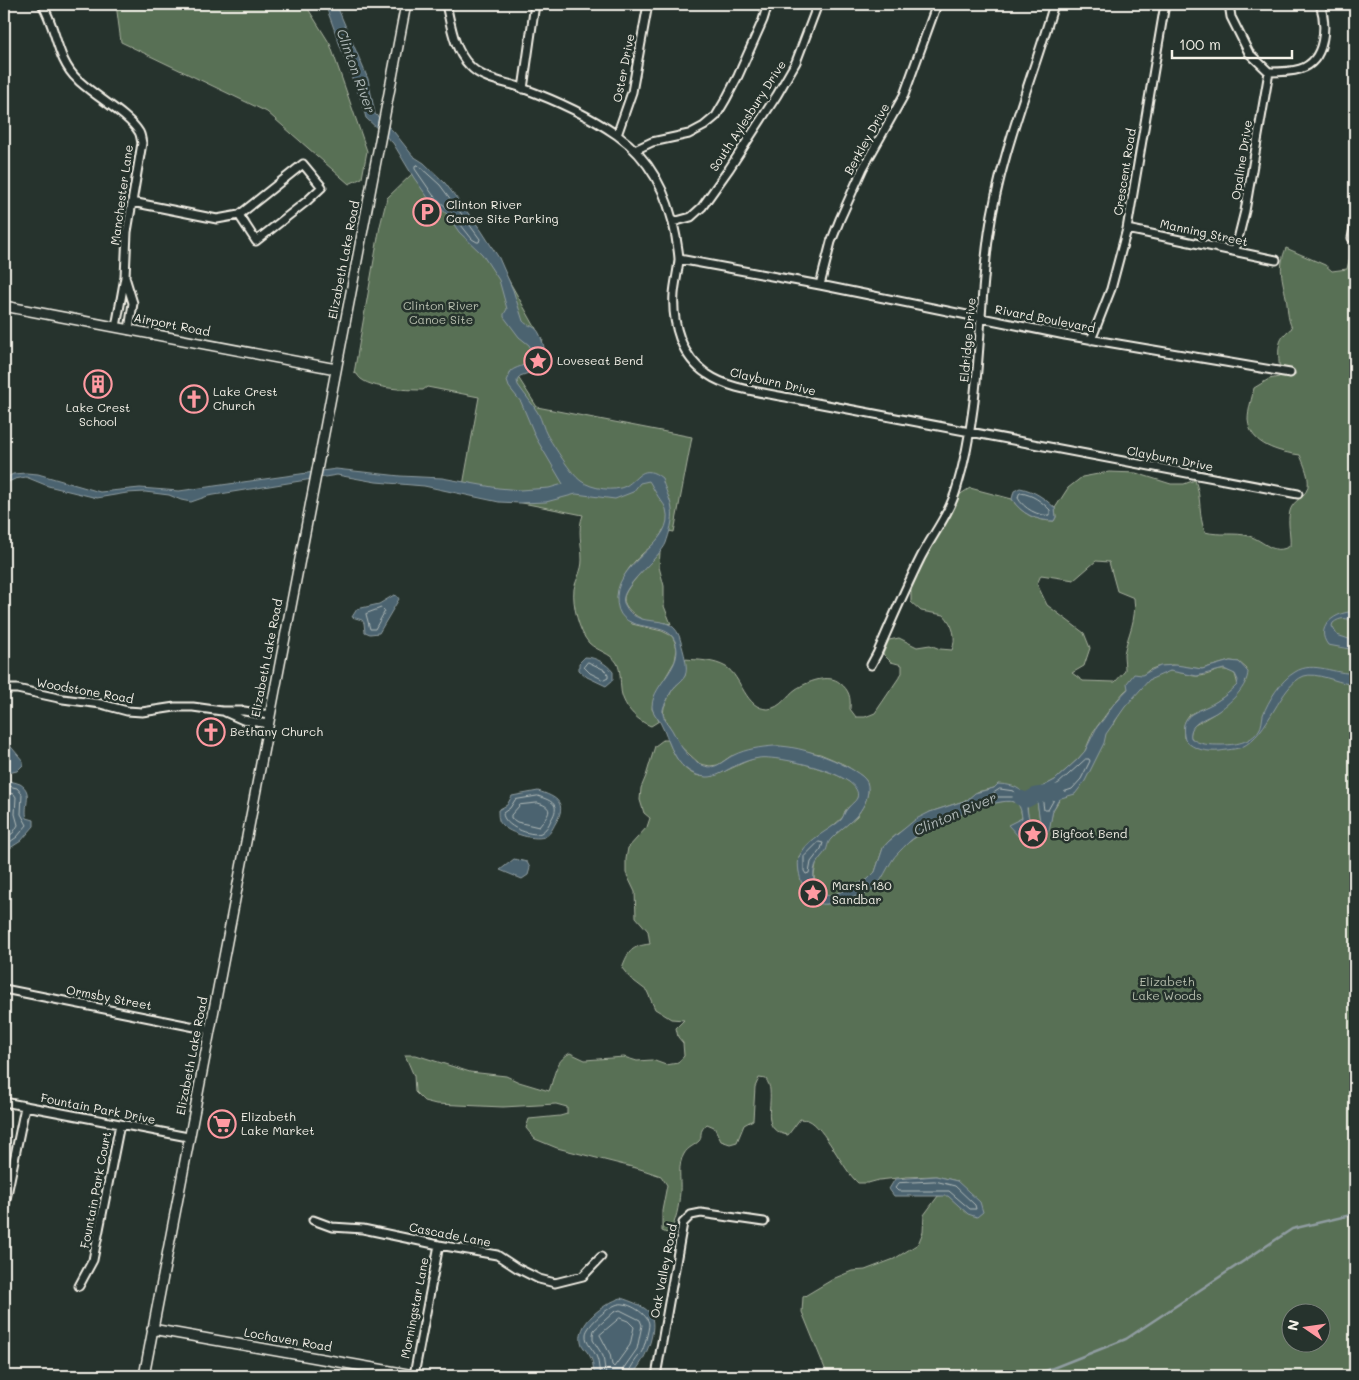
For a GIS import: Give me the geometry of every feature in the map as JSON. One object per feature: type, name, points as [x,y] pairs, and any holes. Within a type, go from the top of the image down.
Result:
[{"type":"street","name":"Manchester Lane","points":[[42,4],[68,70],[140,133],[142,143],[127,232],[125,277],[116,327]]},
{"type":"street","name":"Elizabeth Lake Road","points":[[144,1376],[188,1137],[406,4]]},
{"type":"street","name":"Clayburn Drive","points":[[446,4],[452,34],[461,54],[471,67],[480,74],[574,110],[617,135],[635,150],[651,170],[662,189],[673,222],[679,259],[674,293],[674,314],[677,331],[684,347],[694,362],[707,374],[726,384],[764,393],[1298,494]]},
{"type":"street","points":[[523,89],[535,4]]},
{"type":"street","name":"Oster Drive","points":[[617,135],[632,92],[648,4]]},
{"type":"street","points":[[635,150],[652,142],[689,134],[704,126],[716,116],[738,76],[763,20],[768,4]]},
{"type":"street","name":"South Aylesbury Drive","points":[[673,222],[691,217],[702,207],[729,168],[777,95],[796,62],[818,4]]},
{"type":"street","name":"Berkley Drive","points":[[820,286],[840,220],[863,168],[904,95],[937,4]]},
{"type":"street","name":"Eldridge Drive","points":[[871,665],[921,556],[946,514],[957,490],[970,431],[989,233],[998,183],[1054,4]]},
{"type":"street","name":"Crescent Road","points":[[1090,340],[1118,270],[1127,229],[1165,4]]},
{"type":"street","points":[[1229,4],[1231,17],[1249,53],[1269,72],[1302,69],[1313,61],[1322,45],[1324,32],[1320,4]]},
{"type":"street","name":"Opaline Drive","points":[[1235,251],[1245,211],[1269,72]]},
{"type":"street","points":[[132,202],[217,219],[239,215],[303,164],[322,187],[256,241],[239,215]]},
{"type":"street","points":[[1352,238],[1355,222]]},
{"type":"street","name":"Manning Street","points":[[1127,229],[1276,260]]},
{"type":"street","name":"Rivard Boulevard","points":[[679,259],[1090,340],[1290,373]]},
{"type":"street","name":"Manchester Lane","points":[[125,277],[133,300],[129,330]]},
{"type":"street","name":"Airport Road","points":[[4,306],[336,369]]},
{"type":"street","name":"Woodstone Road","points":[[4,688],[101,704],[127,711],[142,712],[175,707],[208,708],[222,711],[244,711],[268,720]]},
{"type":"street","name":"Ormsby Street","points":[[4,989],[210,1030]]},
{"type":"street","name":"Fountain Park Drive","points":[[4,1102],[188,1137]]},
{"type":"street","points":[[4,1209],[25,1106]]},
{"type":"street","name":"Fountain Park Court","points":[[79,1286],[94,1260],[120,1124]]},
{"type":"street","name":"Oak Valley Road","points":[[656,1376],[683,1222],[691,1215],[701,1213],[764,1222]]},
{"type":"street","name":"Cascade Lane","points":[[313,1220],[332,1227],[364,1229],[497,1255],[518,1268],[555,1283],[583,1276],[601,1257]]},
{"type":"street","name":"Morningstar Lane","points":[[416,1376],[439,1245]]},
{"type":"street","name":"Lochaven Road","points":[[152,1328],[416,1376]]},
{"type":"green space","points":[[116,4],[305,4],[330,44],[367,151],[362,178],[349,184],[267,112],[121,42]]},
{"type":"green space","name":"Clinton River Canoe Site","points":[[413,173],[482,233],[543,341],[534,352],[533,359],[523,365],[516,374],[537,407],[692,437],[674,532],[663,530],[652,546],[633,563],[623,579],[617,598],[632,624],[662,631],[672,636],[677,649],[675,661],[654,697],[652,709],[659,721],[651,726],[631,712],[624,701],[617,663],[589,643],[579,625],[575,610],[574,589],[582,564],[580,532],[583,515],[462,491],[479,397],[427,387],[423,390],[387,388],[368,383],[354,373],[380,226],[387,198]]},
{"type":"green space","name":"Elizabeth Lake Woods","points":[[1353,245],[1355,245],[1355,1376],[1148,1376],[1143,1374],[1125,1376],[828,1376],[802,1312],[803,1297],[835,1278],[852,1271],[865,1270],[894,1259],[918,1244],[923,1232],[924,1215],[938,1196],[948,1195],[968,1214],[957,1181],[936,1176],[907,1177],[858,1183],[814,1124],[800,1119],[788,1135],[774,1129],[770,1118],[770,1089],[766,1079],[759,1078],[755,1087],[753,1120],[744,1125],[737,1142],[730,1144],[721,1141],[714,1127],[707,1124],[702,1130],[700,1140],[684,1154],[680,1168],[678,1208],[669,1234],[662,1231],[662,1211],[667,1185],[661,1176],[557,1148],[535,1139],[526,1128],[529,1119],[567,1114],[567,1107],[556,1104],[503,1107],[436,1104],[424,1101],[415,1092],[414,1076],[405,1055],[416,1055],[470,1072],[506,1076],[549,1091],[558,1065],[570,1053],[585,1060],[624,1057],[637,1061],[652,1060],[666,1065],[678,1063],[684,1056],[683,1043],[678,1037],[676,1028],[684,1020],[671,1019],[655,1009],[647,991],[630,978],[622,968],[626,957],[632,950],[639,946],[650,944],[648,931],[636,917],[635,892],[626,873],[626,859],[628,848],[647,827],[650,818],[644,813],[640,800],[641,788],[655,746],[663,740],[668,740],[682,765],[696,775],[712,776],[753,759],[770,757],[815,767],[845,779],[854,786],[858,796],[845,811],[842,818],[799,856],[799,871],[815,902],[826,904],[869,892],[879,882],[892,858],[917,836],[944,822],[993,803],[1005,801],[1016,803],[1020,808],[1022,818],[1009,825],[1020,836],[1040,840],[1049,828],[1053,810],[1107,725],[1114,724],[1136,691],[1160,673],[1168,671],[1195,676],[1221,670],[1230,671],[1235,674],[1238,685],[1210,706],[1189,715],[1187,718],[1184,726],[1184,738],[1194,741],[1190,736],[1192,728],[1217,712],[1236,695],[1247,669],[1239,662],[1230,661],[1202,669],[1172,665],[1149,670],[1124,692],[1113,705],[1093,732],[1085,751],[1078,759],[1055,780],[1040,788],[1036,794],[1040,821],[1037,825],[1028,818],[1027,800],[998,784],[994,788],[977,792],[967,800],[930,812],[897,834],[883,848],[875,872],[867,880],[830,896],[821,895],[815,889],[814,875],[816,864],[830,839],[857,816],[865,803],[868,792],[867,782],[863,777],[845,765],[820,754],[778,746],[731,756],[718,765],[700,764],[680,746],[663,715],[664,707],[672,690],[685,676],[684,659],[711,662],[726,667],[749,698],[760,708],[768,709],[777,706],[801,686],[812,681],[830,679],[835,680],[846,688],[850,697],[850,709],[856,717],[865,717],[875,713],[902,673],[902,665],[891,662],[883,654],[889,640],[899,638],[917,647],[930,645],[940,649],[952,650],[954,636],[952,627],[947,619],[944,615],[921,611],[911,602],[911,589],[917,571],[959,495],[970,488],[1012,499],[1020,509],[1030,516],[1054,521],[1056,517],[1055,508],[1068,488],[1082,477],[1109,472],[1136,473],[1171,484],[1184,484],[1195,480],[1205,532],[1249,536],[1274,549],[1284,549],[1290,546],[1290,511],[1307,489],[1307,474],[1300,455],[1283,452],[1267,446],[1254,436],[1248,420],[1249,408],[1254,388],[1269,379],[1279,377],[1280,344],[1282,338],[1292,328],[1288,317],[1281,272],[1286,248],[1325,265],[1332,271],[1347,269]],"holes":[[[1096,561],[1109,562],[1117,591],[1134,598],[1133,620],[1124,654],[1125,671],[1115,682],[1083,681],[1072,673],[1084,666],[1090,648],[1084,633],[1047,605],[1037,584],[1041,575],[1074,580]]]},
{"type":"green space","points":[[660,552],[659,567],[664,586],[664,606],[671,624],[641,619],[631,611],[624,601],[629,587]]},
{"type":"water","points":[[325,4],[336,4],[368,79],[375,114],[394,132],[413,156],[424,163],[445,183],[481,230],[499,258],[513,290],[523,321],[536,329],[540,335],[545,350],[545,363],[537,370],[520,376],[517,381],[538,413],[547,435],[563,460],[581,481],[597,488],[621,488],[646,472],[656,474],[662,478],[672,514],[672,522],[666,543],[663,549],[627,589],[624,603],[630,612],[638,618],[663,622],[671,625],[677,631],[685,659],[686,672],[684,678],[670,693],[663,713],[682,748],[692,759],[708,767],[713,767],[734,755],[749,750],[774,746],[790,747],[817,754],[840,763],[859,774],[867,782],[867,797],[864,805],[852,821],[831,839],[816,864],[814,879],[818,893],[831,896],[867,880],[875,872],[883,848],[916,819],[930,812],[967,800],[975,793],[994,788],[998,784],[1020,790],[1024,795],[1028,815],[1031,821],[1037,825],[1040,821],[1036,795],[1040,788],[1055,780],[1085,751],[1097,727],[1113,705],[1128,689],[1127,683],[1134,674],[1142,675],[1160,666],[1176,665],[1202,669],[1230,661],[1239,662],[1248,672],[1242,688],[1220,710],[1196,724],[1191,732],[1191,738],[1194,740],[1213,745],[1237,744],[1252,738],[1261,727],[1265,709],[1272,697],[1285,680],[1295,672],[1310,667],[1355,673],[1355,683],[1349,684],[1314,675],[1304,676],[1288,689],[1260,732],[1251,741],[1240,748],[1210,751],[1201,750],[1185,740],[1185,721],[1192,714],[1216,702],[1234,688],[1238,680],[1235,674],[1224,669],[1197,676],[1170,671],[1149,680],[1125,707],[1106,734],[1104,743],[1085,781],[1075,794],[1061,798],[1058,801],[1053,810],[1049,831],[1039,840],[1019,837],[1008,825],[1022,818],[1020,808],[1016,803],[1006,801],[980,807],[925,831],[912,839],[891,862],[877,885],[868,893],[840,899],[829,904],[822,904],[810,898],[803,886],[799,871],[799,856],[809,843],[841,820],[847,809],[857,798],[856,789],[848,781],[818,768],[768,758],[748,761],[710,777],[697,775],[685,768],[679,761],[653,710],[652,706],[657,690],[676,659],[675,641],[670,634],[662,630],[632,623],[624,618],[619,609],[617,596],[620,583],[627,572],[663,532],[667,521],[666,509],[649,481],[640,483],[633,492],[615,499],[576,494],[546,502],[520,503],[499,502],[424,486],[376,482],[337,475],[208,496],[191,502],[169,495],[145,492],[97,498],[48,486],[26,477],[4,484],[4,479],[13,474],[26,473],[38,474],[100,492],[140,488],[179,491],[336,469],[400,476],[442,478],[520,490],[549,488],[563,484],[536,438],[521,402],[509,387],[507,381],[511,371],[531,361],[534,355],[529,345],[519,337],[504,317],[507,309],[499,280],[482,254],[459,232],[447,214],[429,199],[393,143],[366,118],[361,99]]},
{"type":"water","points":[[1020,488],[1039,495],[1055,508],[1056,517],[1054,521],[1030,516],[1020,509],[1012,499],[1014,491]]},
{"type":"water","points":[[394,595],[399,599],[379,633],[370,634],[365,632],[362,620],[352,617],[357,609],[379,604]]},
{"type":"water","points":[[1349,612],[1355,613],[1355,621],[1341,619],[1333,623],[1332,626],[1337,635],[1355,641],[1355,651],[1328,645],[1324,633],[1325,628],[1332,619]]},
{"type":"water","points":[[585,657],[597,660],[608,666],[613,672],[613,680],[606,686],[587,677],[579,670],[579,663]]},
{"type":"water","points":[[4,741],[23,761],[23,765],[17,771],[4,774]]},
{"type":"water","points":[[4,780],[18,783],[24,787],[27,795],[27,818],[34,820],[34,826],[21,841],[4,852]]},
{"type":"water","points":[[538,791],[555,799],[560,806],[559,817],[549,834],[542,838],[523,836],[502,825],[499,820],[498,810],[507,805],[512,796]]},
{"type":"water","points":[[514,859],[527,862],[530,868],[528,875],[522,879],[500,870]]},
{"type":"water","points":[[936,1176],[957,1181],[980,1202],[983,1212],[977,1217],[968,1214],[948,1196],[894,1196],[889,1189],[895,1179]]},
{"type":"water","points":[[621,1298],[639,1305],[649,1312],[653,1327],[649,1346],[640,1364],[630,1376],[596,1376],[591,1358],[582,1345],[582,1330],[592,1316]]},
{"type":"waterway","name":"Clinton River","points":[[1020,798],[1027,800],[1036,795],[1057,792]]},
{"type":"waterway","points":[[1033,1376],[1126,1339],[1292,1229],[1355,1214]]},
{"type":"place","name":"Clinton River Canoe Site Parking","points":[[427,212]]},
{"type":"place","name":"Loveseat Bend","points":[[538,361]]},
{"type":"place","name":"Lake Crest School","points":[[98,384]]},
{"type":"place","name":"Lake Crest Church","points":[[194,399]]},
{"type":"place","name":"Bethany Church","points":[[211,732]]},
{"type":"place","name":"Bigfoot Bend","points":[[1033,834]]},
{"type":"place","name":"Marsh 180 Sandbar","points":[[813,893]]},
{"type":"place","name":"Elizabeth Lake Market","points":[[222,1124]]}]
